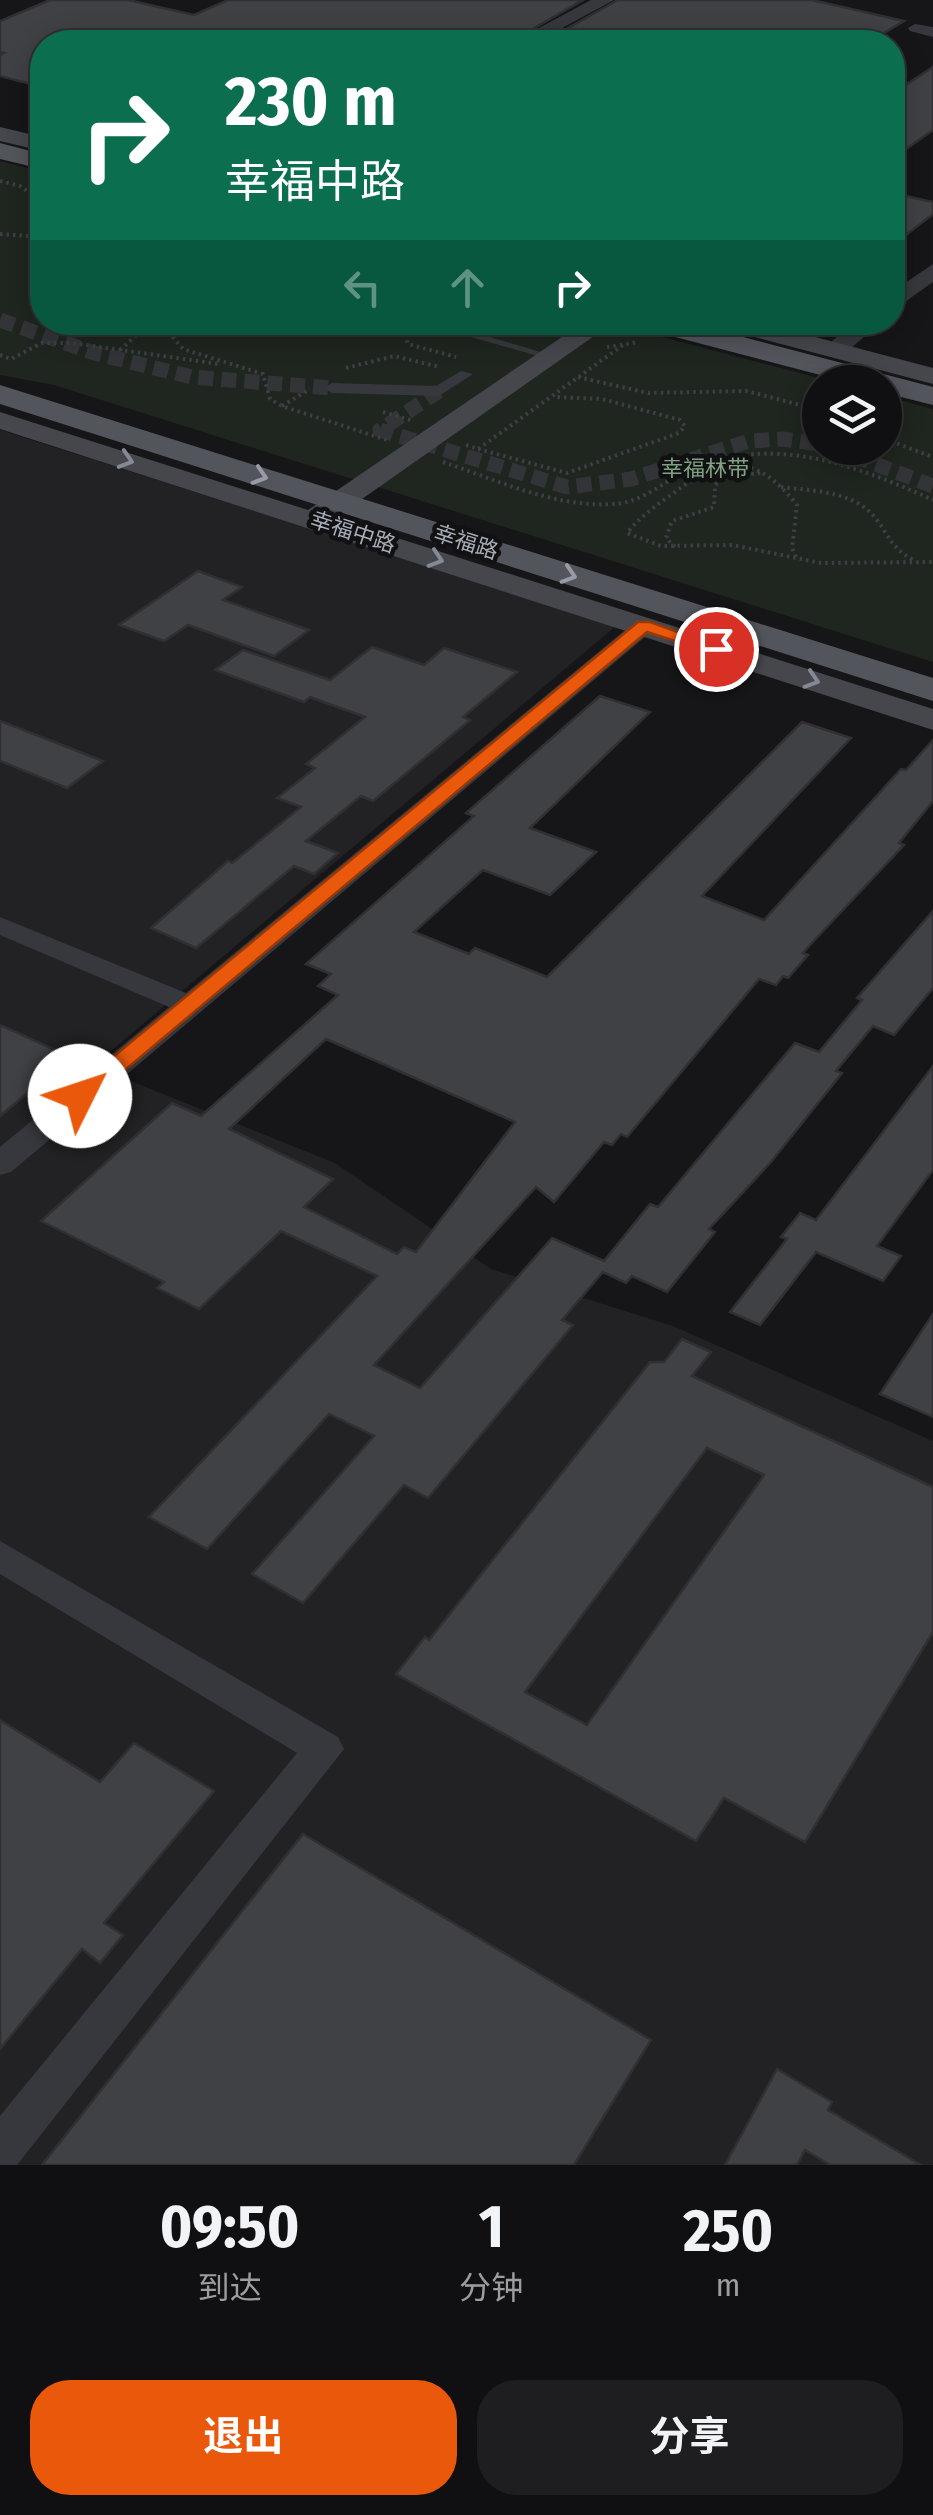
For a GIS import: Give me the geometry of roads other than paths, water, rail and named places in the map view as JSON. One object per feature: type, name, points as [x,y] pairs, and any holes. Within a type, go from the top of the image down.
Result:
[{"type":"main road","points":[[0,134],[30,141]]},
{"type":"main road","points":[[0,151],[30,159]]},
{"type":"main road","points":[[327,510],[583,335]]},
{"type":"main road","points":[[662,335],[802,366]]},
{"type":"main road","points":[[776,335],[933,376]]},
{"type":"main road","points":[[902,388],[933,396]]},
{"type":"main road","name":"幸福路","points":[[0,394],[327,510],[933,690]]},
{"type":"main road","points":[[0,410],[74,444]]},
{"type":"main road","name":"幸福中路","points":[[0,420],[74,444],[327,510],[644,626],[933,720]]},
{"type":"street","points":[[546,30],[605,0]]},
{"type":"street","points":[[915,28],[933,32]]},
{"type":"street","points":[[905,294],[933,272]]},
{"type":"street","points":[[834,350],[853,335]]},
{"type":"street","points":[[332,388],[439,391],[469,368]]},
{"type":"street","points":[[0,1164],[186,1004],[644,626]]},
{"type":"street","points":[[0,925],[186,1004]]},
{"type":"street","points":[[0,1556],[324,1750],[0,2152]]},
{"type":"lane","points":[[474,335],[552,357]]},
{"type":"tunnel","points":[[0,320],[30,331]]},
{"type":"tunnel","points":[[43,335],[94,353],[192,377],[332,388]]},
{"type":"tunnel","points":[[439,391],[380,430],[567,487],[631,479],[749,441],[802,442]]},
{"type":"tunnel","points":[[878,465],[933,486]]},
{"type":"park label","name":"幸福林带","points":[[705,468]]}]
